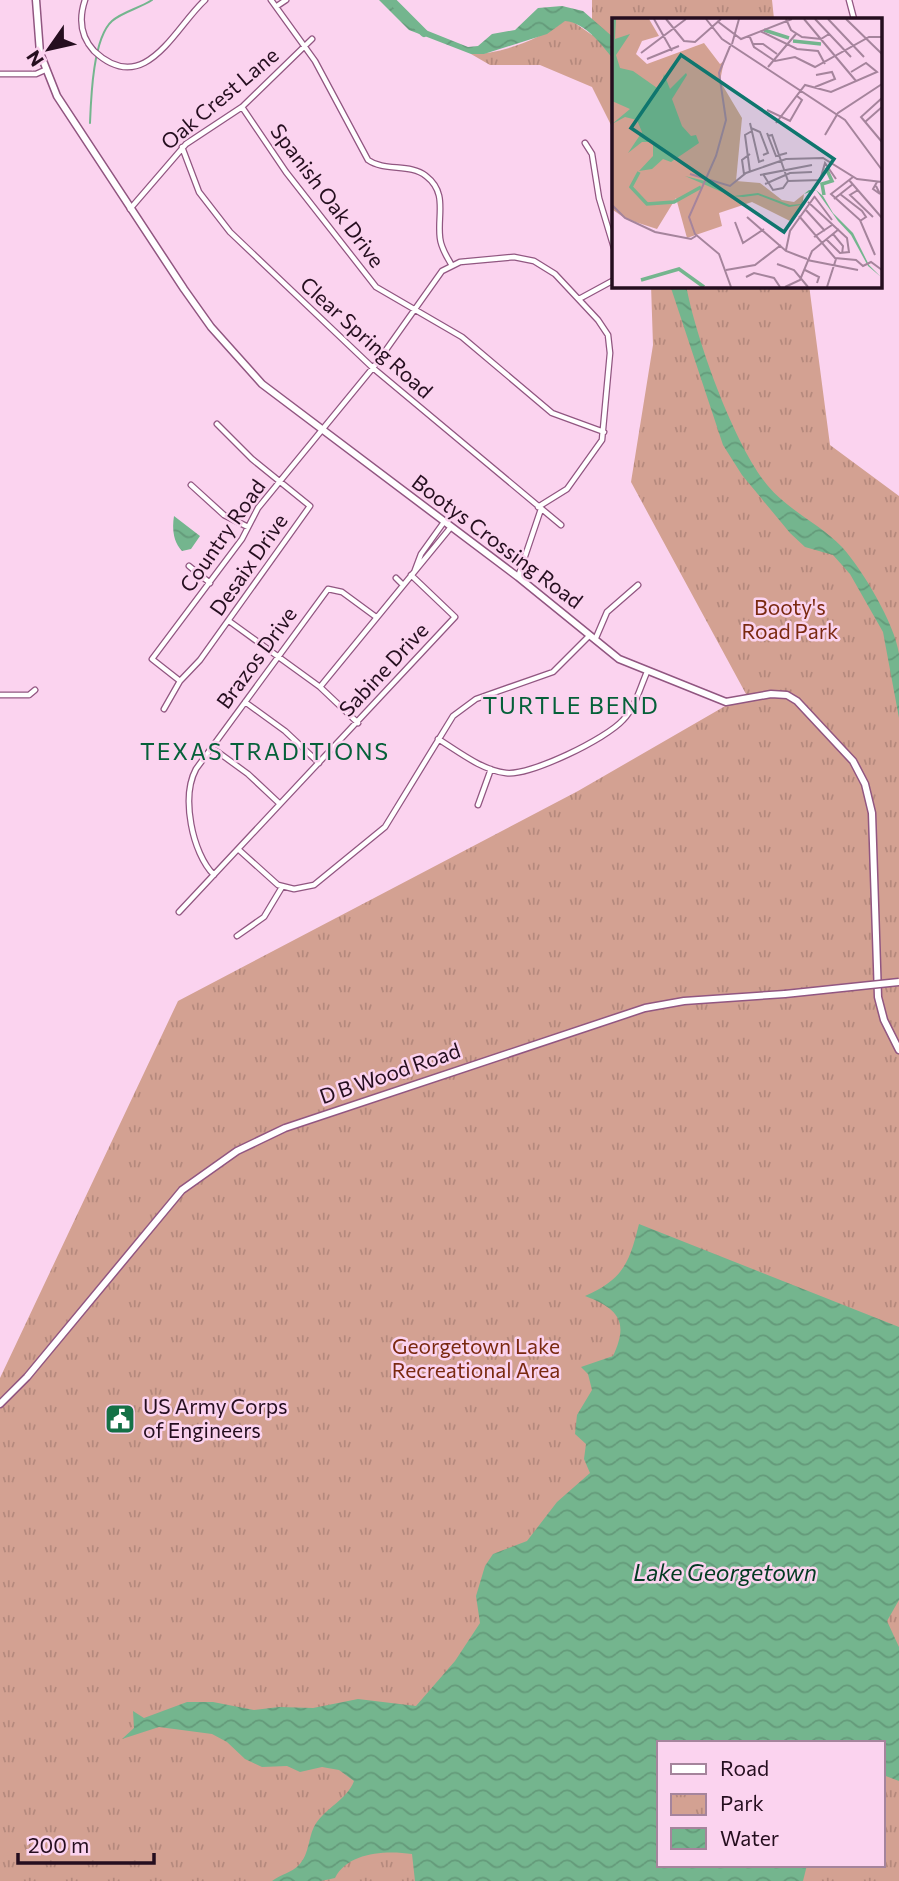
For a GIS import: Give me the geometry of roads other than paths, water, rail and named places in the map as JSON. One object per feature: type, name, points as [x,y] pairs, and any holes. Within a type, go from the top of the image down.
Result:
[{"type":"street","name":"Bootys Crossing Road","points":[[36,0],[40,53],[57,96],[130,210],[233,353],[276,398],[518,577],[620,659],[647,672],[731,703],[771,694],[792,698],[822,724],[853,761],[865,784],[873,813],[878,997],[884,1020],[899,1050]]},
{"type":"street","points":[[85,0],[80,22],[91,47],[104,58],[131,65],[153,58],[205,0]]},
{"type":"street","points":[[271,0],[305,45]]},
{"type":"street","points":[[277,6],[286,0]]},
{"type":"street","points":[[849,0],[854,18]]},
{"type":"street","name":"Oak Crest Lane","points":[[130,210],[183,147],[242,107],[312,39]]},
{"type":"street","name":"Oak Crest Lane","points":[[305,45],[368,160],[376,165],[418,171],[435,184],[441,203],[440,239],[451,264]]},
{"type":"street","points":[[0,74],[36,74],[45,70]]},
{"type":"street","name":"Spanish Oak Drive","points":[[242,107],[286,172],[368,278],[383,291],[462,337],[552,413],[604,432]]},
{"type":"street","points":[[585,143],[592,154],[599,198],[612,241]]},
{"type":"street","name":"Clear Spring Road","points":[[183,147],[199,192],[219,221],[373,368],[561,526]]},
{"type":"street","points":[[451,264],[526,259],[549,268],[603,326],[610,342],[604,432],[599,446],[573,482],[539,508],[518,577]]},
{"type":"street","name":"Country Road","points":[[180,681],[152,659],[210,583],[258,508],[373,368],[442,271],[451,264]]},
{"type":"street","points":[[579,299],[612,281]]},
{"type":"street","name":"Desaix Drive","points":[[164,709],[180,681],[229,621],[310,506],[279,483],[216,424]]},
{"type":"street","points":[[191,485],[224,515],[248,527]]},
{"type":"street","points":[[415,570],[421,554],[444,522]]},
{"type":"street","points":[[320,687],[451,527]]},
{"type":"street","points":[[189,565],[210,583]]},
{"type":"street","name":"Sabine Drive","points":[[179,912],[456,617],[411,575]]},
{"type":"street","points":[[396,579],[403,585]]},
{"type":"street","points":[[238,849],[266,877],[282,887],[297,889],[314,885],[380,833],[447,722],[466,705],[553,672],[592,638],[607,612],[638,585]]},
{"type":"street","name":"Brazos Drive","points":[[214,876],[201,861],[196,849],[190,790],[192,776],[323,594],[332,588],[376,617]]},
{"type":"street","points":[[229,621],[320,687],[358,723]]},
{"type":"street","points":[[438,739],[491,769],[513,774],[533,771],[615,727],[631,708],[647,672]]},
{"type":"street","points":[[0,695],[29,695],[35,690]]},
{"type":"street","points":[[244,702],[285,731],[319,763]]},
{"type":"street","points":[[211,747],[248,774],[280,804]]},
{"type":"street","points":[[478,805],[491,769]]},
{"type":"street","points":[[237,936],[265,917],[282,887]]},
{"type":"street","name":"D B Wood Road","points":[[0,1404],[63,1334],[157,1216],[182,1190],[237,1150],[285,1128],[645,1008],[684,1001],[899,982]]},
{"type":"water","points":[[379,0],[389,0],[413,25],[468,47],[478,46],[492,34],[515,30],[538,8],[562,6],[583,11],[612,36],[612,58],[586,30],[565,21],[547,34],[484,54],[471,54],[409,30]]},
{"type":"water","points":[[671,287],[686,287],[707,362],[730,419],[755,468],[776,495],[842,547],[876,598],[891,628],[899,654],[899,718],[883,632],[850,574],[833,555],[805,547],[790,533],[742,475],[723,445]]},
{"type":"water","points":[[174,516],[200,536],[191,549],[182,551],[177,543],[173,530]]},
{"type":"water","name":"Lake Georgetown","points":[[639,1224],[899,1327],[899,1600],[887,1621],[899,1647],[899,1781],[885,1776],[885,1741],[657,1741],[657,1867],[806,1867],[803,1881],[415,1881],[412,1854],[391,1852],[358,1858],[341,1869],[335,1878],[321,1881],[272,1881],[299,1865],[315,1825],[351,1788],[354,1781],[339,1770],[322,1767],[300,1772],[287,1766],[262,1767],[245,1759],[227,1742],[212,1734],[159,1727],[122,1739],[134,1728],[133,1711],[144,1718],[187,1702],[213,1702],[254,1710],[279,1707],[313,1708],[358,1699],[416,1706],[455,1661],[480,1623],[476,1596],[485,1566],[493,1554],[527,1541],[557,1502],[590,1473],[584,1459],[586,1444],[575,1434],[577,1415],[592,1390],[588,1374],[581,1367],[613,1356],[618,1344],[620,1326],[618,1318],[606,1306],[585,1296],[616,1276],[632,1250]]},
{"type":"waterway","points":[[90,123],[94,69],[106,29],[116,18],[152,0]]},
{"type":"waterway","points":[[391,0],[424,33]]},
{"type":"place","name":"US Army Corps of Engineers","points":[[120,1419]]},
{"type":"district","name":"TURTLE BEND","points":[[571,706]]},
{"type":"district","name":"TEXAS TRADITIONS","points":[[265,752]]},
{"type":"park label","name":"Booty's Road Park","points":[[790,620]]},
{"type":"park label","name":"Georgetown Lake Recreational Area","points":[[476,1359]]}]
